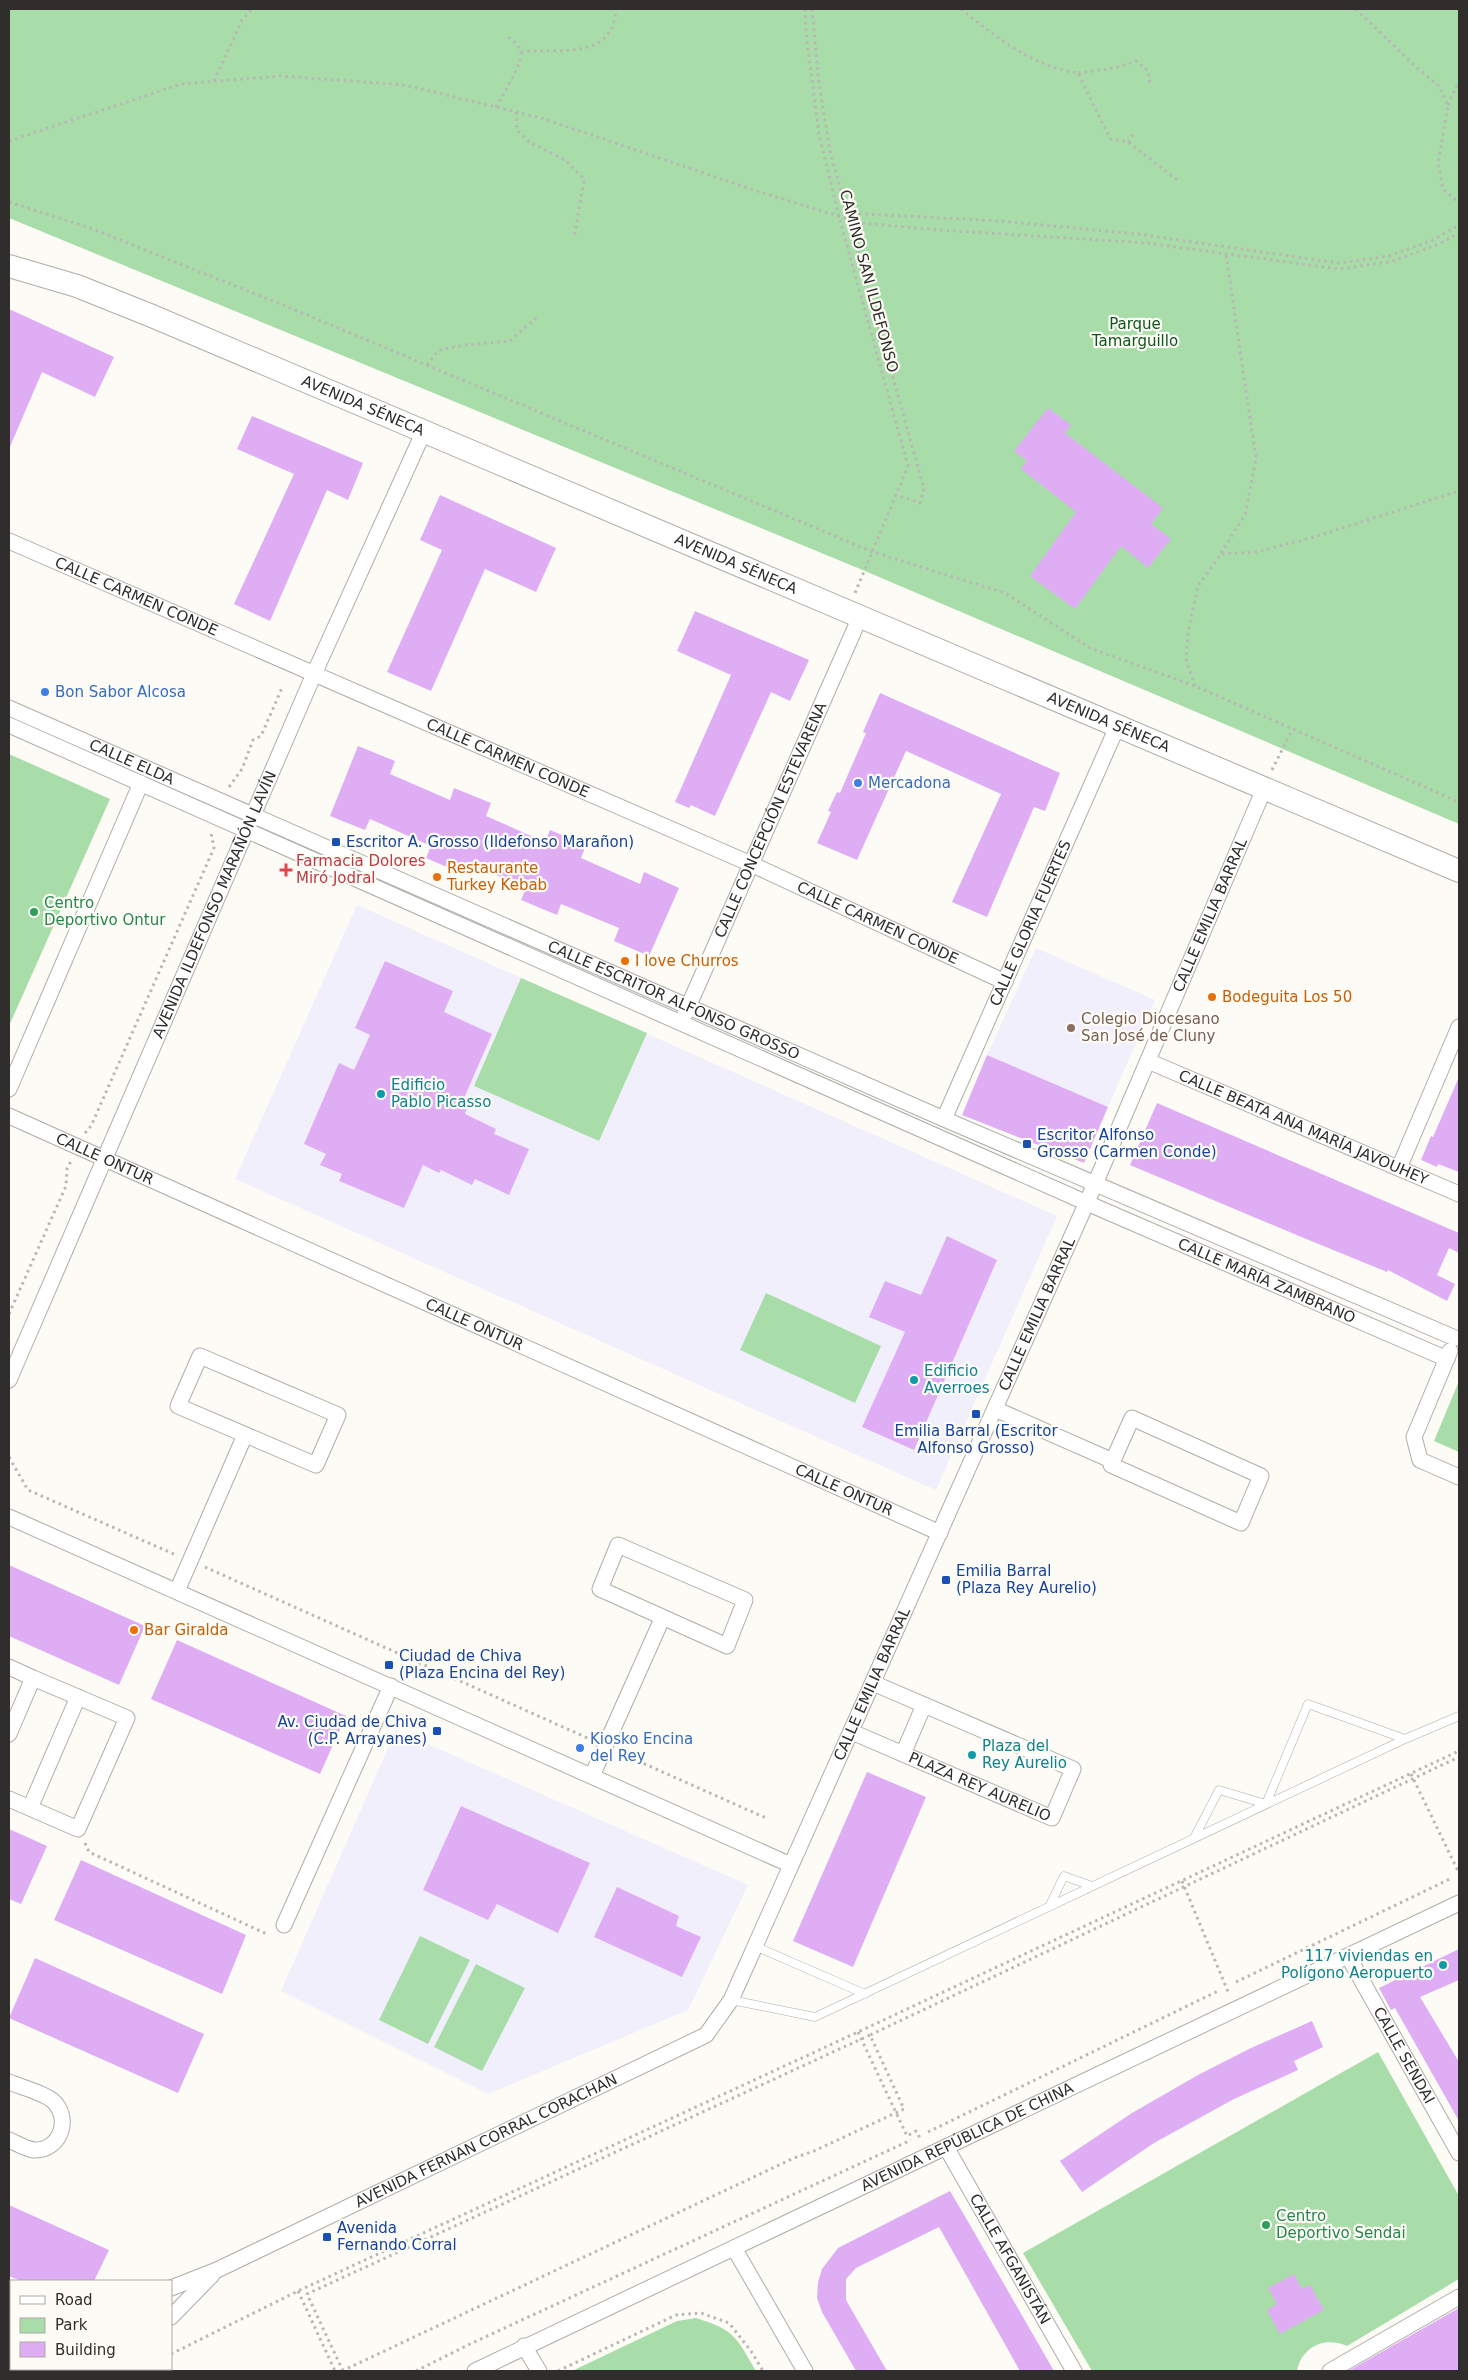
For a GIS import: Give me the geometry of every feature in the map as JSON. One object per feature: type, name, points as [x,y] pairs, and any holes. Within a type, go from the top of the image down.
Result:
[{"type":"street","name":"AVENIDA SÉNECA","points":[[9,266],[77,286],[152,316],[1264,790],[1459,871]]},
{"type":"street","name":"AVENIDA ILDEFONSO MARAÑÓN LAVÍN","points":[[9,1380],[314,674],[424,431]]},
{"type":"street","name":"CALLE CARMEN CONDE","points":[[9,541],[751,864],[1005,982]]},
{"type":"street","name":"CALLE CONCEPCIÓN ESTEVARENA","points":[[682,1022],[751,864],[854,615]]},
{"type":"street","name":"CALLE ELDA","points":[[9,708],[250,823]]},
{"type":"street","name":"CALLE ELDA","points":[[9,725],[141,783],[250,823]]},
{"type":"street","name":"CALLE GLORIA FUERTES","points":[[944,1120],[1117,727]]},
{"type":"street","points":[[9,1089],[141,783]]},
{"type":"street","name":"CALLE EMILIA BARRAL","points":[[731,2000],[1087,1203],[1264,790]]},
{"type":"street","name":"CALLE ESCRITOR ALFONSO GROSSO","points":[[250,823],[689,1006],[944,1120],[1095,1184]]},
{"type":"street","name":"CALLE ESCRITOR ALFONSO GROSSO","points":[[250,823],[682,1022],[1087,1203]]},
{"type":"street","points":[[1399,1168],[1459,1027]]},
{"type":"street","name":"CALLE BEATA ANA MARÍA JAVOUHEY","points":[[1148,1061],[1459,1194]]},
{"type":"street","name":"CALLE ONTUR","points":[[9,1116],[940,1533]]},
{"type":"street","name":"CALLE MARÍA ZAMBRANO","points":[[1095,1184],[1457,1333]]},
{"type":"street","name":"CALLE MARÍA ZAMBRANO","points":[[1087,1203],[1447,1359]]},
{"type":"street","points":[[1457,1333],[1414,1437],[1420,1460],[1459,1478]]},
{"type":"street","points":[[200,1356],[338,1415],[316,1465],[245,1435],[178,1406],[200,1356]]},
{"type":"street","points":[[995,1409],[1113,1461]]},
{"type":"street","points":[[1132,1418],[1262,1476],[1241,1523],[1111,1465],[1113,1461],[1132,1418]]},
{"type":"street","points":[[177,1591],[245,1435]]},
{"type":"street","points":[[9,1517],[790,1865]]},
{"type":"street","points":[[618,1545],[746,1600],[727,1646],[662,1619],[600,1589],[618,1545]]},
{"type":"street","points":[[592,1776],[662,1619]]},
{"type":"street","points":[[9,1667],[126,1718],[78,1829],[9,1799]]},
{"type":"street","points":[[9,1734],[33,1678]]},
{"type":"street","name":"PLAZA REY AURELIO","points":[[852,1732],[1052,1818],[1073,1769],[874,1683]]},
{"type":"street","points":[[284,1925],[391,1686]]},
{"type":"street","points":[[30,1808],[78,1697]]},
{"type":"street","points":[[902,1754],[924,1705]]},
{"type":"street","name":"AVENIDA REPÚBLICA DE CHINA","points":[[475,2371],[524,2346],[1459,1903]]},
{"type":"street","name":"CALLE SENDAI","points":[[1348,1956],[1459,2153]]},
{"type":"street","name":"AVENIDA FERNAN CORRAL CORACHAN","points":[[172,2288],[217,2270],[706,2034],[731,2000]]},
{"type":"street","points":[[9,2082],[51,2100],[60,2110],[63,2126],[59,2137],[46,2148],[33,2150],[9,2140]]},
{"type":"street","name":"CALLE AFGANISTÁN","points":[[946,2147],[1074,2371]]},
{"type":"street","points":[[734,2248],[805,2371]]},
{"type":"street","points":[[172,2316],[217,2270]]},
{"type":"street","points":[[1332,2371],[1459,2297]]},
{"type":"street","points":[[524,2346],[539,2371]]},
{"type":"lane","points":[[1266,1804],[1308,1704],[1405,1739]]},
{"type":"lane","points":[[731,2000],[815,2017],[1405,1739],[1459,1716]]},
{"type":"lane","points":[[1194,1838],[1220,1790],[1266,1804]]},
{"type":"lane","points":[[1049,1906],[1064,1876],[1092,1886]]},
{"type":"lane","points":[[755,1946],[865,1994]]},
{"type":"path","points":[[214,82],[242,20],[252,9]]},
{"type":"path","points":[[521,52],[572,50],[593,46],[610,34],[616,9]]},
{"type":"path","name":"CAMINO SAN ILDEFONSO","points":[[806,9],[807,42],[819,134],[839,217],[908,466],[873,552],[854,615]]},
{"type":"path","points":[[812,9],[820,93],[830,151],[924,489],[920,502],[896,494]]},
{"type":"path","points":[[961,9],[1025,55],[1058,70],[1078,73],[1115,68],[1136,61],[1148,71],[1150,84]]},
{"type":"path","points":[[1356,9],[1415,66],[1439,86],[1448,106]]},
{"type":"path","points":[[496,107],[521,62],[521,52],[516,44],[508,38]]},
{"type":"path","points":[[1078,73],[1110,139],[1128,142],[1180,182]]},
{"type":"path","points":[[9,141],[181,84],[280,76],[405,85],[541,118],[861,223],[1148,243],[1339,269],[1390,262],[1439,244],[1459,232]]},
{"type":"path","points":[[1459,81],[1448,106],[1438,164],[1442,189],[1459,204]]},
{"type":"path","points":[[516,112],[517,130],[528,142],[566,160],[584,178],[574,238]]},
{"type":"path","points":[[1128,142],[1134,133]]},
{"type":"path","points":[[9,202],[90,228],[427,365],[873,552],[1005,594],[1090,648],[1195,686],[1459,802]]},
{"type":"path","points":[[846,213],[1001,221],[1137,234],[1339,263],[1388,256],[1433,240],[1459,225]]},
{"type":"path","points":[[1195,686],[1186,659],[1198,586],[1246,515],[1256,459],[1226,254]]},
{"type":"path","points":[[427,365],[439,350],[465,344],[510,341],[538,316]]},
{"type":"path","points":[[1220,554],[1256,552],[1306,540],[1459,491]]},
{"type":"path","points":[[226,791],[242,769],[252,740],[262,736],[282,688]]},
{"type":"path","points":[[1264,790],[1292,730]]},
{"type":"path","points":[[82,1137],[91,1126],[214,848],[211,826]]},
{"type":"path","points":[[9,1314],[66,1186],[67,1169],[74,1155]]},
{"type":"path","points":[[9,1457],[28,1490],[182,1557]]},
{"type":"path","points":[[199,1565],[597,1743]]},
{"type":"path","points":[[616,1751],[766,1818]]},
{"type":"path","points":[[172,2354],[298,2291],[1459,1751]]},
{"type":"path","points":[[870,2035],[904,2109],[814,2151],[794,2158],[342,2371],[307,2294],[862,2039],[870,2035],[1185,1887],[1413,1778],[1459,1757]]},
{"type":"path","points":[[1411,1774],[1459,1873]]},
{"type":"path","points":[[78,1829],[89,1852],[276,1938],[284,1925]]},
{"type":"path","points":[[1236,1982],[1452,1878]]},
{"type":"path","points":[[1182,1881],[1235,2009]]},
{"type":"path","points":[[928,2132],[1218,1991]]},
{"type":"path","points":[[858,2032],[907,2136],[916,2131],[928,2156]]},
{"type":"path","points":[[416,2371],[470,2344],[911,2140]]},
{"type":"path","points":[[298,2291],[335,2371]]},
{"type":"path","points":[[558,2371],[676,2315],[701,2313],[729,2323],[751,2351],[763,2371]]},
{"type":"shaded area","points":[[357,905],[1057,1216],[936,1490],[235,1179]]},
{"type":"shaded area","name":"Colegio Diocesano San José de Cluny","points":[[1036,948],[1155,1000],[1108,1107],[987,1055]]},
{"type":"shaded area","points":[[396,1730],[748,1885],[688,2010],[488,2094],[281,1991]]},
{"type":"green space","name":"Parque Tamarguillo","points":[[9,9],[1459,9],[1459,824],[865,571],[9,218]]},
{"type":"green space","name":"Centro Deportivo Ontur","points":[[9,754],[110,799],[9,1026]]},
{"type":"green space","points":[[521,978],[647,1033],[599,1141],[474,1086]]},
{"type":"green space","points":[[766,1293],[881,1346],[855,1403],[740,1350]]},
{"type":"green space","points":[[1459,1381],[1459,1452],[1434,1441]]},
{"type":"green space","points":[[420,1936],[470,1960],[428,2044],[379,2020]]},
{"type":"green space","points":[[476,1964],[525,1988],[482,2071],[434,2047]]},
{"type":"green space","name":"Centro Deportivo Sendai","points":[[1378,2052],[1459,2196],[1459,2279],[1347,2346],[1330,2342],[1315,2346],[1304,2356],[1297,2371],[1092,2371],[1023,2253]]},
{"type":"green space","points":[[696,2318],[709,2322],[733,2336],[739,2342],[756,2371],[572,2371],[677,2321]]},
{"type":"building","points":[[9,309],[114,357],[95,397],[42,372],[9,449]]},
{"type":"building","points":[[1048,408],[1071,425],[1065,433],[1163,508],[1151,524],[1171,539],[1148,568],[1121,546],[1075,609],[1030,576],[1076,512],[1021,469],[1027,461],[1014,451]]},
{"type":"building","points":[[252,416],[363,463],[348,500],[327,490],[270,621],[234,604],[294,474],[237,449]]},
{"type":"building","points":[[440,495],[556,548],[536,592],[485,569],[431,691],[387,672],[442,550],[420,540]]},
{"type":"building","points":[[695,611],[809,660],[790,701],[771,692],[715,816],[691,805],[689,808],[675,802],[731,675],[677,651]]},
{"type":"building","points":[[880,693],[1060,773],[1045,811],[1034,807],[987,917],[952,902],[1001,794],[906,751],[857,860],[817,843],[831,812],[828,811],[837,792],[840,793],[866,733],[863,732]]},
{"type":"building","points":[[358,746],[395,761],[390,774],[450,800],[454,788],[491,803],[486,816],[545,842],[550,830],[586,845],[581,858],[640,884],[644,872],[679,888],[649,956],[614,941],[619,928],[561,904],[557,915],[521,900],[526,888],[466,862],[461,873],[426,858],[431,846],[370,819],[365,830],[330,816]]},
{"type":"building","name":"Edificio Pablo Picasso","points":[[385,961],[453,991],[444,1012],[492,1034],[461,1105],[467,1108],[465,1114],[496,1129],[494,1134],[529,1149],[509,1195],[475,1179],[472,1185],[441,1170],[439,1173],[423,1165],[404,1208],[339,1181],[342,1174],[320,1165],[326,1154],[304,1144],[339,1063],[354,1070],[370,1035],[355,1028]]},
{"type":"building","points":[[987,1055],[1108,1107],[1084,1163],[962,1115]]},
{"type":"building","points":[[1459,1077],[1459,1172],[1438,1164],[1437,1167],[1421,1160]]},
{"type":"building","points":[[1157,1103],[1459,1233],[1459,1253],[1449,1248],[1437,1275],[1455,1284],[1447,1301],[1388,1270],[1387,1272],[1130,1165]]},
{"type":"building","name":"Edificio Averroes","points":[[947,1236],[997,1260],[914,1450],[862,1427],[905,1332],[869,1317],[885,1281],[921,1295]]},
{"type":"building","points":[[9,1565],[145,1626],[119,1685],[9,1636]]},
{"type":"building","points":[[177,1640],[346,1716],[320,1774],[151,1699]]},
{"type":"building","points":[[867,1772],[926,1797],[853,1967],[793,1941]]},
{"type":"building","points":[[461,1806],[590,1863],[558,1933],[497,1904],[488,1920],[423,1890]]},
{"type":"building","points":[[9,1829],[47,1846],[21,1904],[9,1899]]},
{"type":"building","points":[[81,1860],[246,1935],[222,1994],[54,1920]]},
{"type":"building","points":[[617,1887],[679,1916],[676,1926],[701,1937],[682,1977],[594,1937]]},
{"type":"building","points":[[1459,1949],[1459,1980],[1420,1997],[1459,2062],[1459,2121],[1395,2008],[1391,2010],[1379,1988]]},
{"type":"building","points":[[35,1958],[204,2034],[178,2093],[9,2018]]},
{"type":"building","points":[[1312,2021],[1323,2047],[1294,2061],[1298,2070],[1234,2099],[1154,2143],[1082,2192],[1060,2161],[1132,2113],[1198,2075],[1251,2048]]},
{"type":"building","points":[[950,2191],[1054,2371],[1020,2371],[939,2227],[856,2268],[846,2279],[846,2300],[887,2371],[856,2371],[822,2312],[817,2298],[818,2282],[822,2269],[838,2248]]},
{"type":"building","points":[[9,2205],[109,2250],[94,2280],[19,2280],[9,2276]]},
{"type":"building","points":[[1294,2274],[1302,2289],[1310,2285],[1324,2310],[1280,2334],[1267,2310],[1277,2304],[1268,2288]]},
{"type":"building","points":[[1459,2308],[1459,2371],[1348,2371]]},
{"type":"place","name":"Bon Sabor Alcosa","points":[[45,692]]},
{"type":"place","name":"Mercadona","points":[[858,783]]},
{"type":"place","name":"Escritor A. Grosso (Ildefonso Marañon)","points":[[336,842]]},
{"type":"place","name":"Farmacia Dolores Miró Jodral","points":[[286,870]]},
{"type":"place","name":"Restaurante Turkey Kebab","points":[[437,877]]},
{"type":"place","name":"Centro Deportivo Ontur","points":[[34,912]]},
{"type":"place","name":"I love Churros","points":[[625,961]]},
{"type":"place","name":"Bodeguita Los 50","points":[[1212,997]]},
{"type":"place","name":"Colegio Diocesano San José de Cluny","points":[[1071,1028]]},
{"type":"place","name":"Edificio Pablo Picasso","points":[[381,1094]]},
{"type":"place","name":"Escritor Alfonso Grosso (Carmen Conde)","points":[[1027,1144]]},
{"type":"place","name":"Edificio Averroes","points":[[914,1380]]},
{"type":"place","name":"Emilia Barral (Escritor Alfonso Grosso)","points":[[976,1414]]},
{"type":"place","name":"Emilia Barral (Plaza Rey Aurelio)","points":[[946,1580]]},
{"type":"place","name":"Bar Giralda","points":[[134,1630]]},
{"type":"place","name":"Ciudad de Chiva (Plaza Encina del Rey)","points":[[389,1665]]},
{"type":"place","name":"Av. Ciudad de Chiva (C.P. Arrayanes)","points":[[437,1731]]},
{"type":"place","name":"Kiosko Encina del Rey","points":[[580,1748]]},
{"type":"place","name":"Plaza del Rey Aurelio","points":[[972,1755]]},
{"type":"place","name":"117 viviendas en Polígono Aeropuerto","points":[[1443,1965]]},
{"type":"place","name":"Centro Deportivo Sendai","points":[[1266,2225]]},
{"type":"place","name":"Avenida Fernando Corral","points":[[327,2237]]}]
